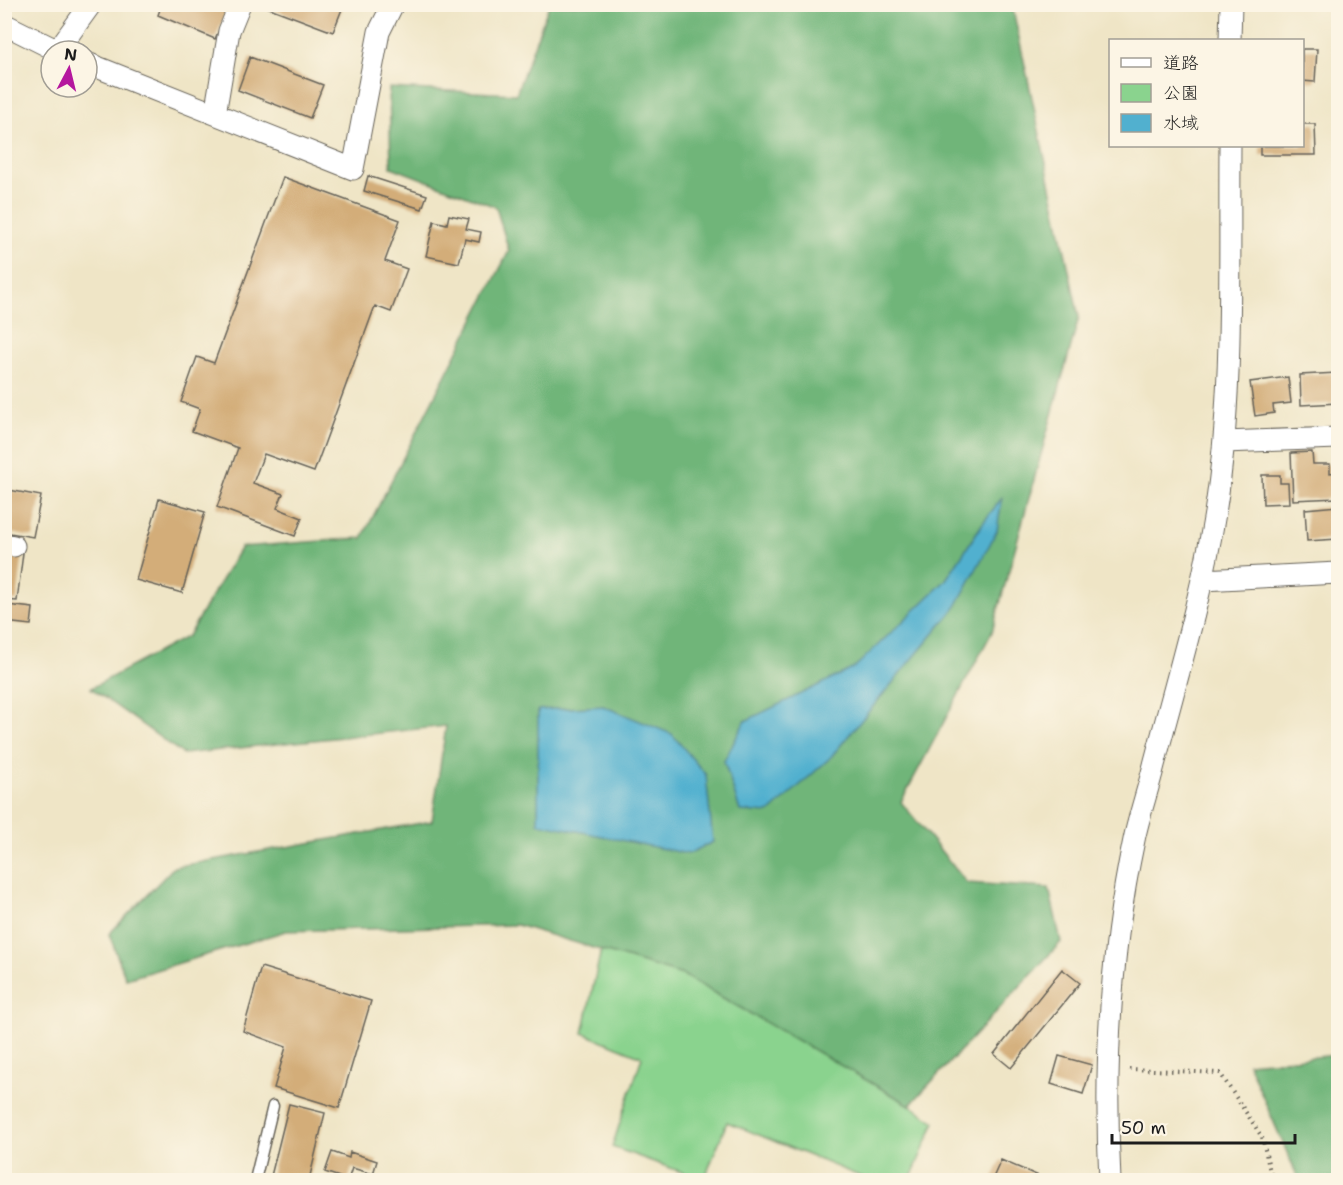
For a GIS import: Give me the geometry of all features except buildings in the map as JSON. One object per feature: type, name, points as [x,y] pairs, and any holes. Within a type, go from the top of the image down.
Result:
[{"type":"street","points":[[66,39],[91,4]]},
{"type":"street","points":[[215,114],[229,31],[240,4]]},
{"type":"street","points":[[99,68],[353,169],[379,32],[393,4]]},
{"type":"street","points":[[1230,39],[1231,4]]},
{"type":"street","points":[[4,24],[39,42]]},
{"type":"street","points":[[1110,1180],[1107,1069],[1112,994],[1122,906],[1134,839],[1203,580],[1216,512],[1224,442],[1228,345],[1230,147]]},
{"type":"street","points":[[1224,442],[1338,438]]},
{"type":"street","points":[[1203,580],[1338,573]]},
{"type":"lane","points":[[255,1180],[273,1106]]},
{"type":"path","points":[[1107,1069],[1220,1073],[1262,1137],[1272,1180]]},
{"type":"green space","points":[[549,5],[1012,5],[1079,317],[992,632],[901,802],[967,883],[1049,888],[1061,942],[910,1105],[683,975],[517,925],[286,931],[126,979],[109,934],[174,867],[432,821],[446,726],[183,754],[91,688],[188,636],[241,547],[362,538],[509,251],[496,207],[391,167],[389,88],[516,94]]},
{"type":"green space","points":[[601,950],[683,975],[910,1105],[935,1122],[910,1180],[869,1180],[727,1122],[704,1180],[612,1147],[642,1057],[583,1033]]},
{"type":"green space","points":[[1338,1055],[1338,1180],[1299,1180],[1248,1063]]},
{"type":"water","points":[[1002,498],[997,531],[955,608],[830,758],[769,813],[740,811],[724,761],[745,721],[854,668],[945,581]]},
{"type":"water","points":[[603,706],[672,734],[706,775],[713,842],[688,854],[538,823],[538,710]]}]
